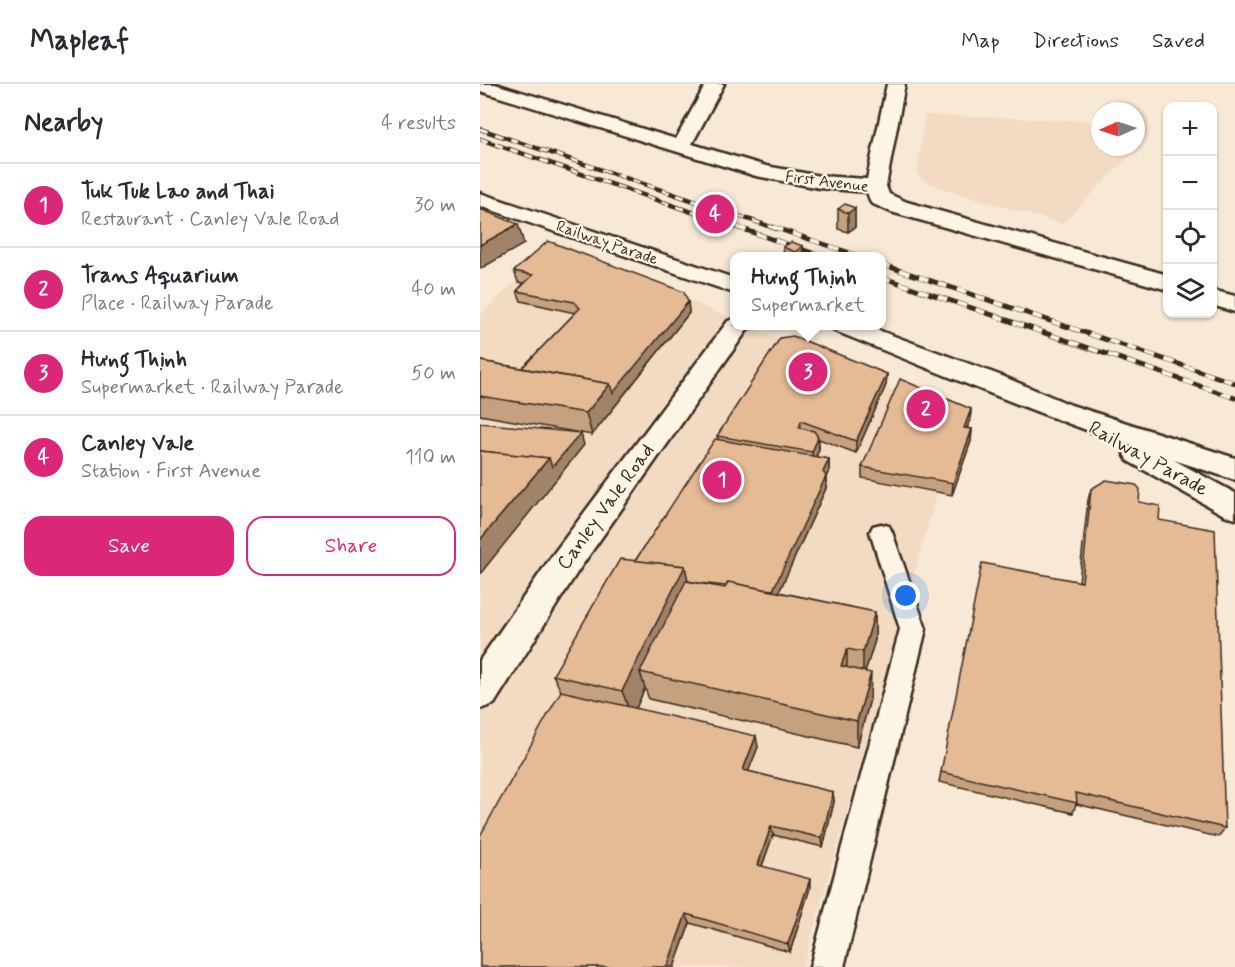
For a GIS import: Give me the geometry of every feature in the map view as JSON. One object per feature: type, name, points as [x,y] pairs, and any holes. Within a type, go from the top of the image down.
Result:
[{"type":"street","points":[[681,147],[715,84]]},
{"type":"street","points":[[876,186],[896,84]]},
{"type":"street","name":"First Avenue","points":[[480,85],[780,176],[820,182],[876,186],[879,198],[899,207],[1163,282]]},
{"type":"street","name":"Railway Parade","points":[[480,199],[730,284]]},
{"type":"street","points":[[1217,299],[1235,304]]},
{"type":"street","name":"Canley Vale Road","points":[[480,692],[566,562],[734,330]]},
{"type":"street","name":"Railway Parade","points":[[855,330],[992,382],[1061,412],[1235,469]]},
{"type":"street","name":"Railway Parade","points":[[1061,412],[1235,507]]},
{"type":"street","points":[[1116,431],[1235,477]]},
{"type":"lane","points":[[827,967],[913,629],[881,532]]},
{"type":"shaded area","points":[[925,115],[1091,121],[1091,156],[1129,156],[1062,224],[938,187],[921,179],[917,173]]},
{"type":"shaded area","points":[[556,241],[730,318],[730,330],[756,330],[958,419],[803,967],[480,967],[480,316]]},
{"type":"building","points":[[845,204],[855,208],[848,213],[838,209]]},
{"type":"building","points":[[480,209],[518,224],[480,245]]},
{"type":"building","points":[[548,241],[684,292],[688,302],[613,393],[610,384],[522,368],[580,308],[574,302],[517,291],[533,275],[514,271]]},
{"type":"building","points":[[791,242],[803,246],[795,252],[783,247]]},
{"type":"building","points":[[793,336],[887,374],[856,441],[801,421],[799,428],[814,431],[818,437],[812,452],[717,436],[780,338]]},
{"type":"building","points":[[480,361],[610,384],[586,413],[480,396]]},
{"type":"building","points":[[900,379],[971,409],[964,428],[972,429],[953,483],[862,467]]},
{"type":"building","points":[[480,423],[581,433],[552,467],[549,458],[480,451]]},
{"type":"building","points":[[715,439],[829,459],[823,472],[826,476],[773,590],[728,582],[726,586],[688,581],[685,566],[635,561]]},
{"type":"building","points":[[480,451],[549,458],[480,540]]},
{"type":"building","points":[[1106,480],[1136,485],[1140,489],[1139,502],[1160,506],[1159,520],[1215,530],[1225,828],[1076,793],[1077,803],[941,772],[982,563],[1082,582],[1091,489]]},
{"type":"building","points":[[620,559],[685,566],[622,691],[553,675]]},
{"type":"building","points":[[686,581],[725,588],[728,582],[875,612],[863,652],[847,649],[841,666],[871,673],[857,721],[640,672]]},
{"type":"building","points":[[561,691],[756,736],[743,770],[833,792],[822,838],[771,826],[758,865],[810,879],[788,944],[686,914],[667,967],[480,967],[480,836]]},
{"type":"railway","points":[[480,129],[777,229]]},
{"type":"railway","points":[[480,139],[741,229]]},
{"type":"railway","points":[[737,227],[809,252]]},
{"type":"railway","points":[[773,227],[847,252]]},
{"type":"railway","points":[[886,266],[1235,383]]},
{"type":"railway","points":[[886,279],[1235,398]]},
{"type":"place","name":"Canley Vale","points":[[715,214]]},
{"type":"place","name":"Hưng Thịnh","points":[[808,372]]},
{"type":"place","name":"Trans Aquarium","points":[[926,409]]},
{"type":"place","name":"Tuk Tuk Lao and Thai","points":[[722,480]]}]
